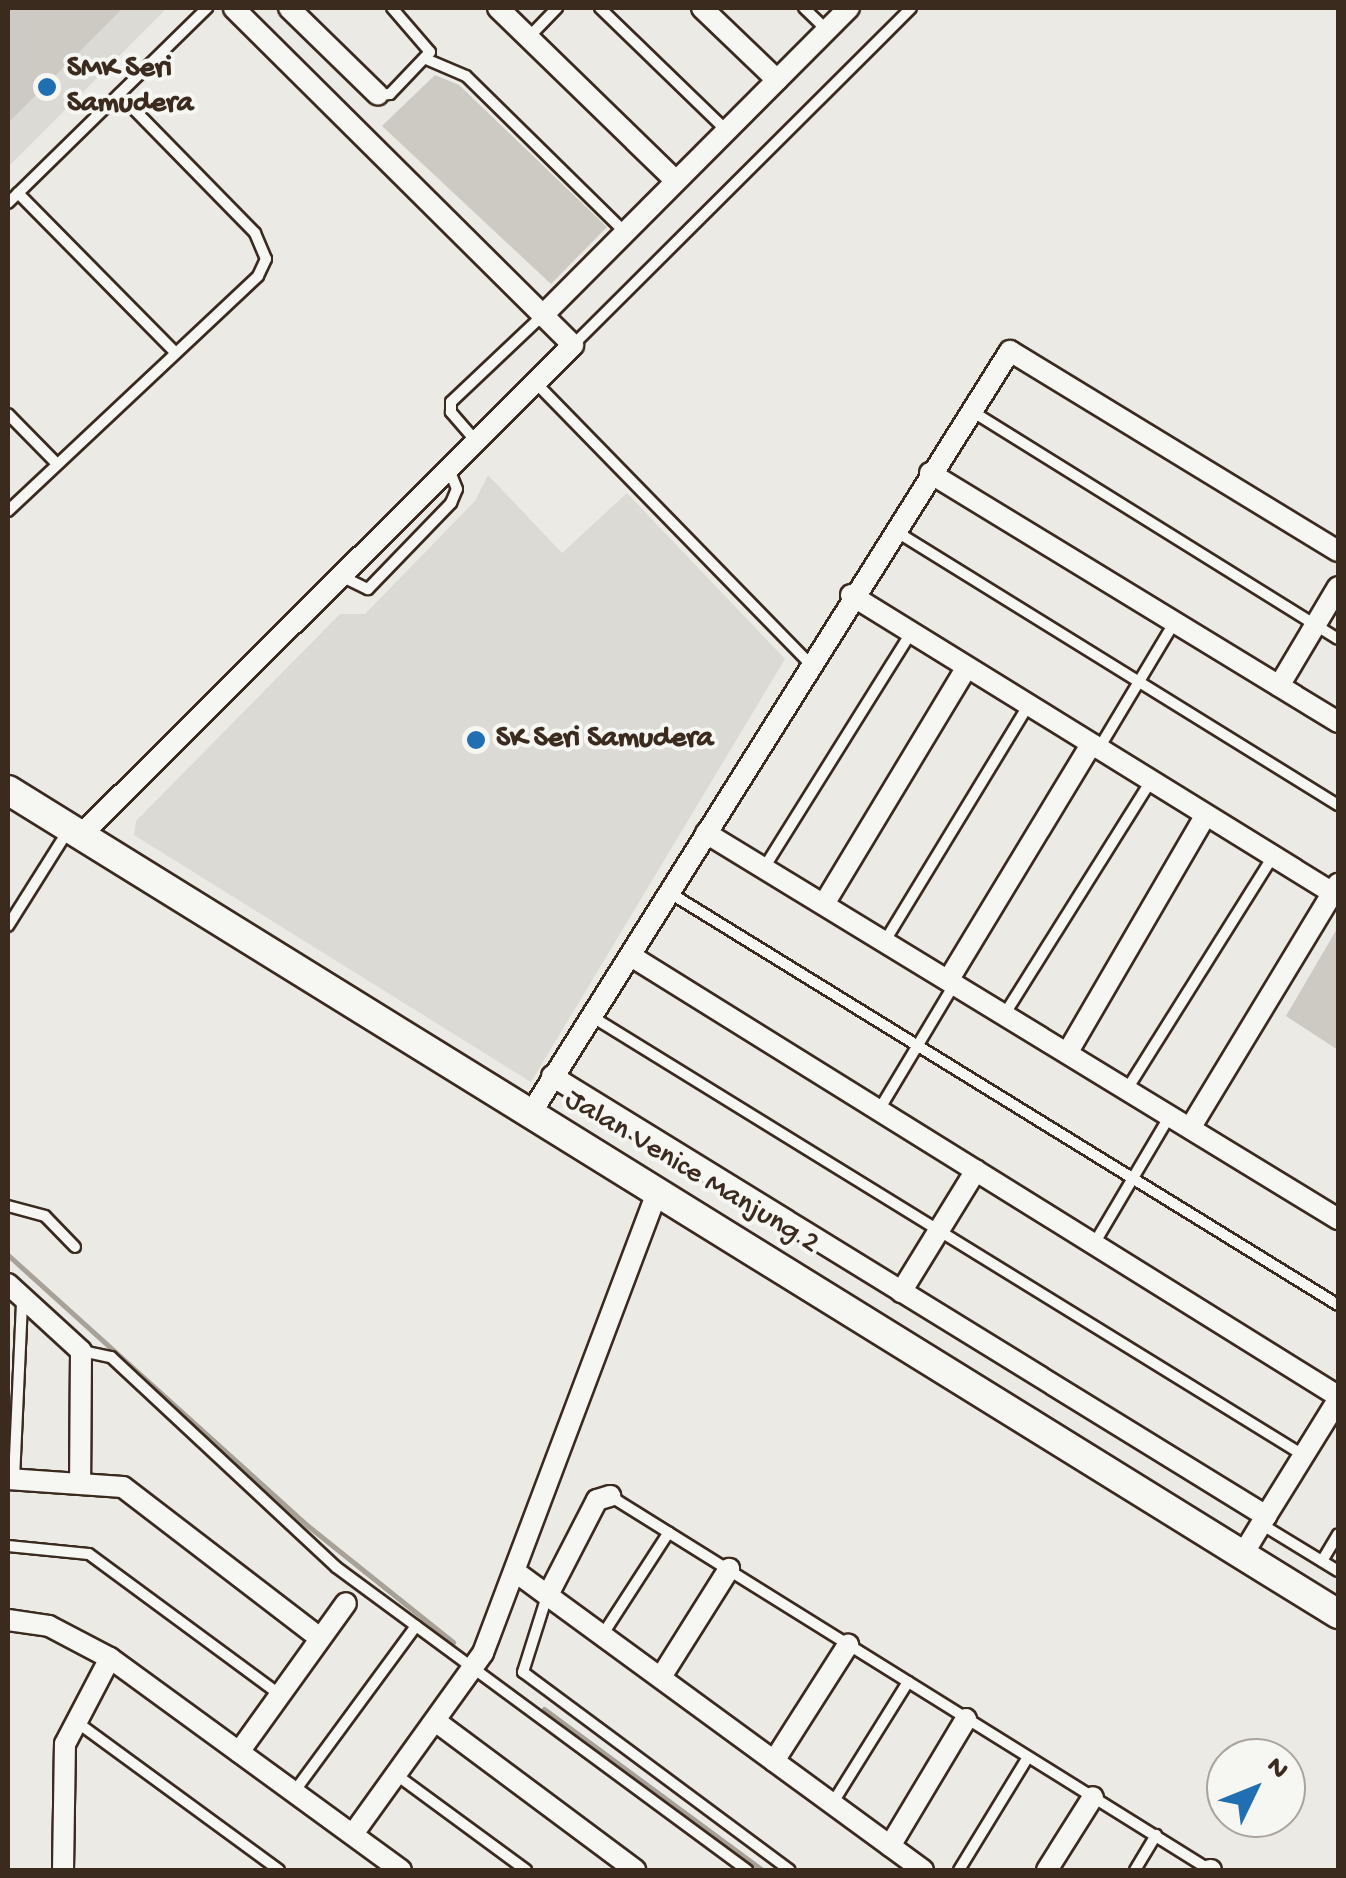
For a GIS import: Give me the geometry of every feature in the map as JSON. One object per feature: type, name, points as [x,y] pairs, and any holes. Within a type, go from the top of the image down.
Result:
[{"type":"street","points":[[76,831],[573,345],[234,8]]},
{"type":"street","points":[[290,8],[378,95]]},
{"type":"street","points":[[498,8],[676,181]]},
{"type":"street","points":[[702,8],[777,80]]},
{"type":"street","points":[[542,316],[849,8]]},
{"type":"street","points":[[531,1113],[1001,358],[1021,353],[1338,550]]},
{"type":"street","points":[[930,473],[1338,722]]},
{"type":"street","points":[[1279,686],[1338,587]]},
{"type":"street","points":[[851,595],[1205,816],[1336,888],[1192,1125]]},
{"type":"street","points":[[824,904],[966,668]]},
{"type":"street","points":[[953,981],[1094,748]]},
{"type":"street","name":"Jalan Venice Manjung 2","points":[[8,790],[658,1189],[1338,1614]]},
{"type":"street","points":[[1069,1050],[1205,816]]},
{"type":"street","points":[[706,834],[1129,1086],[1338,1218]]},
{"type":"street","points":[[631,956],[1338,1398],[1243,1554]]},
{"type":"street","points":[[552,1076],[1264,1520]]},
{"type":"street","points":[[902,1292],[976,1170]]},
{"type":"street","points":[[353,1834],[438,1723],[473,1668],[517,1573],[658,1189]]},
{"type":"street","points":[[15,1291],[81,1352],[80,1480]]},
{"type":"street","points":[[11,1479],[80,1480],[124,1487],[320,1638]]},
{"type":"street","points":[[548,1593],[597,1500],[610,1496]]},
{"type":"street","points":[[661,1677],[729,1569]]},
{"type":"street","points":[[517,1573],[923,1870]]},
{"type":"street","points":[[240,1752],[346,1603]]},
{"type":"street","points":[[8,1620],[49,1626],[110,1658],[401,1870]]},
{"type":"street","points":[[774,1761],[848,1645]]},
{"type":"street","points":[[63,1870],[65,1744],[74,1720],[110,1658]]},
{"type":"street","points":[[890,1846],[966,1718]]},
{"type":"street","points":[[438,1723],[636,1870]]},
{"type":"street","points":[[1047,1870],[1093,1797]]},
{"type":"lane","points":[[8,204],[207,8]]},
{"type":"lane","points":[[378,95],[426,58],[428,45],[392,8]]},
{"type":"lane","points":[[528,38],[557,8]]},
{"type":"lane","points":[[600,8],[726,131]]},
{"type":"lane","points":[[804,8],[827,30]]},
{"type":"lane","points":[[573,345],[911,8]]},
{"type":"lane","points":[[426,58],[466,76],[626,232]]},
{"type":"lane","points":[[8,511],[55,462],[258,276],[263,246],[119,94]]},
{"type":"lane","points":[[18,193],[175,352]]},
{"type":"lane","points":[[476,440],[451,412],[451,402],[542,316]]},
{"type":"lane","points":[[534,382],[808,663]]},
{"type":"lane","points":[[969,410],[1338,639]]},
{"type":"lane","points":[[8,414],[55,462]]},
{"type":"lane","points":[[893,530],[1338,805]]},
{"type":"lane","points":[[1094,748],[1174,622]]},
{"type":"lane","points":[[764,868],[912,633]]},
{"type":"lane","points":[[885,940],[1027,706]]},
{"type":"lane","points":[[1006,1012],[1150,782]]},
{"type":"lane","points":[[8,926],[76,831]]},
{"type":"lane","points":[[1129,1086],[1273,856]]},
{"type":"lane","points":[[670,892],[1338,1305]]},
{"type":"lane","points":[[879,1110],[953,981]]},
{"type":"lane","points":[[591,1016],[1304,1455]]},
{"type":"lane","points":[[1094,1244],[1172,1113]]},
{"type":"lane","points":[[8,1206],[45,1216],[74,1247]]},
{"type":"lane","points":[[11,1479],[15,1291]]},
{"type":"lane","points":[[81,1352],[112,1358],[336,1567],[747,1870]]},
{"type":"lane","points":[[610,1496],[1210,1870]]},
{"type":"lane","points":[[1264,1520],[1338,1571]]},
{"type":"lane","points":[[603,1634],[669,1532]]},
{"type":"lane","points":[[1322,1561],[1338,1534]]},
{"type":"lane","points":[[8,1546],[89,1554],[280,1695]]},
{"type":"lane","points":[[548,1593],[523,1672],[790,1870]]},
{"type":"lane","points":[[294,1792],[416,1626]]},
{"type":"lane","points":[[832,1804],[908,1682]]},
{"type":"lane","points":[[74,1720],[279,1870]]},
{"type":"lane","points":[[959,1870],[1028,1757]]},
{"type":"lane","points":[[398,1776],[526,1870]]},
{"type":"lane","points":[[1134,1870],[1156,1836]]},
{"type":"shaded area","name":"SMK Seri Samudera","points":[[8,8],[167,8],[8,167]]},
{"type":"shaded area","points":[[8,8],[123,8],[8,123]]},
{"type":"shaded area","points":[[435,75],[459,85],[607,227],[551,284],[382,126]]},
{"type":"shaded area","name":"SK Seri Samudera","points":[[488,475],[562,553],[627,493],[785,659],[531,1082],[134,835],[136,821],[340,614],[365,614],[475,501]]},
{"type":"shaded area","points":[[1338,927],[1338,1050],[1286,1016]]},
{"type":"waterway","points":[[8,1255],[308,1526],[453,1642]]},
{"type":"waterway","points":[[544,1709],[762,1870]]},
{"type":"place","name":"SMK Seri Samudera","points":[[47,87]]},
{"type":"place","name":"SK Seri Samudera","points":[[476,740]]}]
